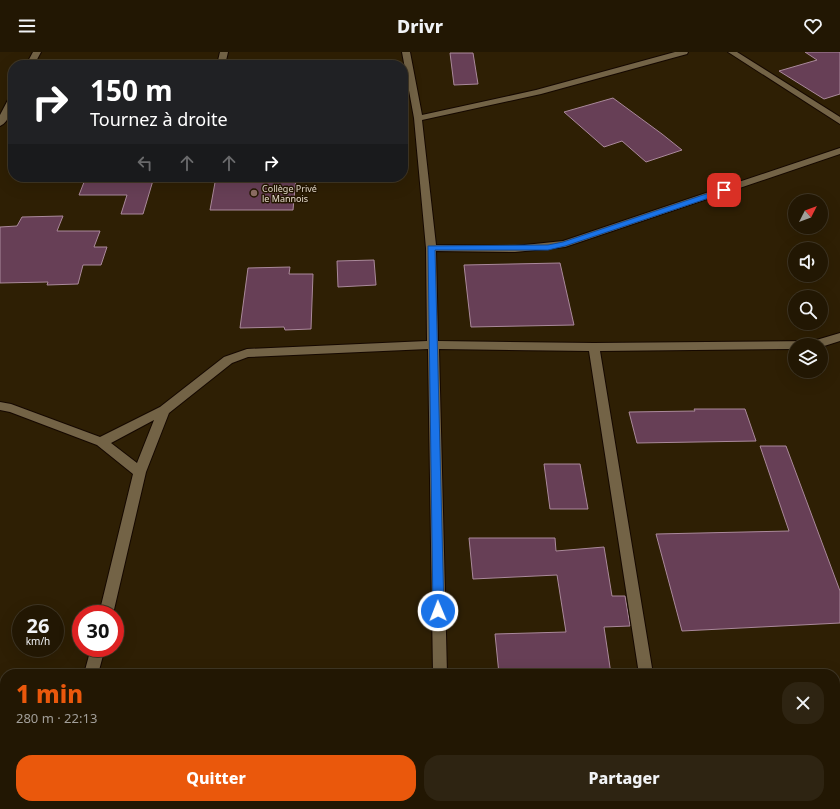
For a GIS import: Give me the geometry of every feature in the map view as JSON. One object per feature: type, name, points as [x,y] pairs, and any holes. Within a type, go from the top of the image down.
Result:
[{"type":"street","points":[[418,118],[538,92],[684,52]]},
{"type":"street","points":[[732,52],[840,121]]},
{"type":"street","points":[[408,63],[418,118],[431,248],[440,669]]},
{"type":"street","points":[[0,123],[8,108]]},
{"type":"street","points":[[431,248],[530,248],[565,244],[840,151]]},
{"type":"street","points":[[101,442],[164,410],[228,360],[247,353],[433,345],[594,347],[812,345],[840,337]]},
{"type":"street","points":[[594,347],[645,669]]},
{"type":"street","points":[[0,406],[10,408],[101,442],[140,472]]},
{"type":"street","points":[[108,605],[140,472],[164,410]]},
{"type":"street","points":[[93,669],[96,657]]},
{"type":"building","points":[[805,52],[840,52],[840,94],[824,99],[779,71],[817,60]]},
{"type":"building","points":[[450,53],[473,53],[478,84],[454,85]]},
{"type":"building","points":[[613,98],[682,150],[646,162],[622,141],[604,147],[564,112]]},
{"type":"building","points":[[84,182],[153,182],[143,214],[121,214],[127,195],[79,195]]},
{"type":"building","name":"Collège Privé le Mannois","points":[[215,182],[296,182],[293,210],[210,210]]},
{"type":"building","points":[[63,216],[57,231],[100,231],[94,247],[107,247],[101,265],[83,265],[78,284],[47,285],[48,282],[0,283],[0,227],[17,226],[22,217]]},
{"type":"building","points":[[374,260],[376,285],[338,287],[337,261]]},
{"type":"building","points":[[560,263],[574,325],[471,327],[464,265]]},
{"type":"building","points":[[290,267],[289,274],[313,274],[311,329],[285,330],[284,327],[240,328],[248,268]]},
{"type":"building","points":[[694,409],[745,409],[756,441],[637,443],[629,412],[695,411]]},
{"type":"building","points":[[760,446],[786,446],[840,591],[840,623],[682,631],[656,534],[789,531]]},
{"type":"building","points":[[544,464],[580,464],[588,509],[550,509]]},
{"type":"building","points":[[469,538],[555,538],[556,551],[604,547],[612,596],[625,596],[630,626],[604,627],[610,669],[498,669],[495,634],[566,632],[557,575],[473,579]]},
{"type":"place","name":"Collège Privé le Mannois","points":[[254,193]]},
{"type":"route","points":[[438,611],[431,248],[530,248],[565,244],[724,190]]}]
